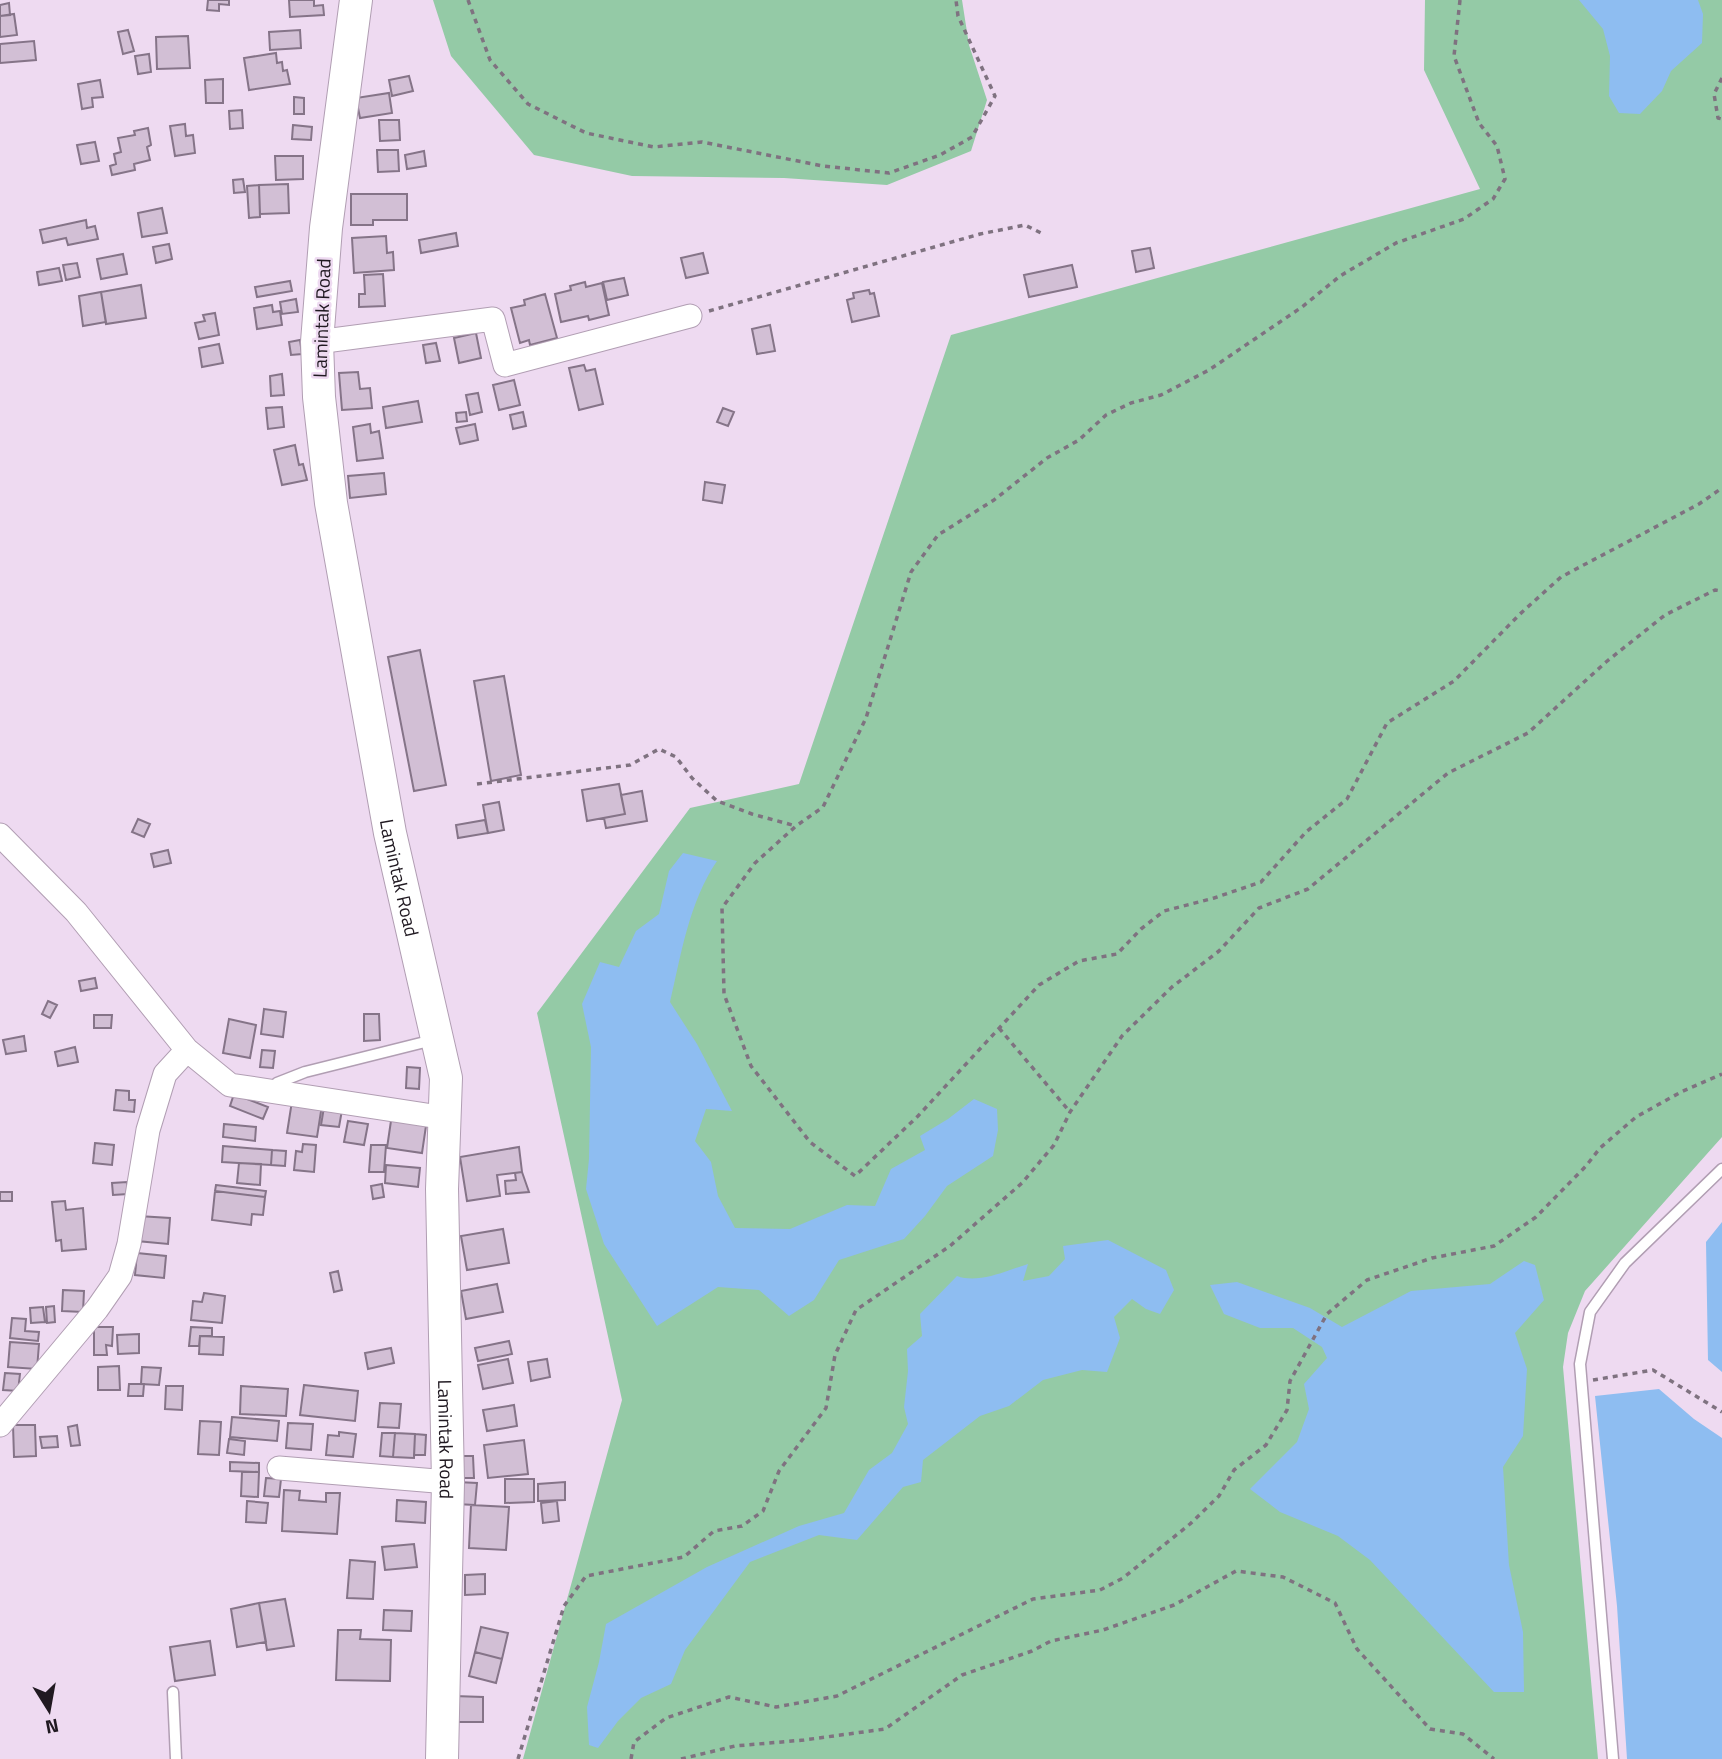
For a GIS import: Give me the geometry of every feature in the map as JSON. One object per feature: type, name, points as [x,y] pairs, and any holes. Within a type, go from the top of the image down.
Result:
[{"type":"main road","name":"Lamintak Road","points":[[356,0],[326,228],[317,342],[319,397],[331,503],[390,833],[446,1078],[442,1189],[448,1482],[442,1759]]},
{"type":"street","points":[[317,342],[494,319],[505,365],[690,316]]},
{"type":"street","points":[[0,835],[76,912],[187,1050],[230,1085],[446,1118]]},
{"type":"street","points":[[0,1424],[97,1309],[120,1276],[129,1244],[148,1130],[165,1074],[187,1050]]},
{"type":"street","points":[[279,1468],[448,1482]]},
{"type":"lane","points":[[272,1092],[277,1083],[305,1072],[438,1038]]},
{"type":"lane","points":[[1613,1759],[1580,1364],[1590,1312],[1625,1263],[1722,1169]]},
{"type":"lane","points":[[173,1692],[176,1759]]},
{"type":"path","points":[[468,0],[490,60],[528,104],[586,133],[654,147],[702,142],[823,166],[890,173],[940,155],[972,137],[995,96],[958,16],[956,0]]},
{"type":"path","points":[[1461,0],[1454,56],[1479,123],[1497,146],[1505,179],[1493,199],[1464,219],[1396,243],[1340,276],[1302,307],[1209,370],[1161,395],[1131,403],[1106,415],[1079,440],[1047,458],[994,500],[938,535],[911,572],[866,718],[823,807],[796,826],[755,863],[722,908],[724,995],[751,1066],[810,1142],[855,1176],[918,1116],[1039,985],[1079,961],[1117,954],[1141,929],[1164,911],[1214,898],[1261,881],[1306,832],[1347,799],[1387,723],[1454,681],[1561,577],[1699,504],[1722,488]]},
{"type":"path","points":[[1722,78],[1714,94],[1718,118],[1722,119]]},
{"type":"path","points":[[690,316],[980,234],[1025,225],[1043,234]]},
{"type":"path","points":[[518,1759],[564,1606],[586,1576],[684,1557],[714,1531],[742,1526],[763,1511],[779,1471],[826,1408],[835,1355],[856,1310],[950,1246],[1022,1183],[1054,1145],[1070,1112],[1122,1036],[1172,987],[1219,951],[1259,908],[1308,889],[1448,773],[1528,733],[1606,662],[1665,615],[1715,590],[1722,591]]},
{"type":"path","points":[[477,784],[630,765],[659,749],[676,757],[692,778],[717,801],[796,826]]},
{"type":"path","points":[[999,1028],[1070,1112]]},
{"type":"path","points":[[631,1759],[634,1742],[666,1718],[729,1697],[776,1707],[837,1696],[1033,1599],[1100,1590],[1123,1578],[1190,1524],[1219,1496],[1234,1470],[1266,1445],[1287,1410],[1290,1381],[1308,1345],[1327,1314],[1367,1280],[1432,1258],[1494,1246],[1536,1217],[1600,1148],[1636,1118],[1681,1092],[1722,1074]]},
{"type":"path","points":[[1581,1382],[1653,1370],[1722,1412]]},
{"type":"path","points":[[681,1759],[735,1745],[804,1740],[885,1729],[962,1675],[1032,1651],[1051,1641],[1102,1630],[1174,1605],[1236,1571],[1283,1577],[1335,1603],[1357,1649],[1430,1729],[1463,1734],[1494,1759]]},
{"type":"green space","points":[[433,0],[962,0],[969,45],[987,100],[971,151],[887,185],[784,178],[632,176],[534,155],[451,56]]},
{"type":"green space","points":[[1425,0],[1722,0],[1722,1137],[1585,1291],[1568,1333],[1563,1367],[1598,1759],[523,1759],[622,1400],[537,1013],[690,808],[799,784],[951,335],[1480,189],[1424,70]]},
{"type":"water","points":[[1579,0],[1698,0],[1703,14],[1702,43],[1671,71],[1662,91],[1640,114],[1619,113],[1609,96],[1610,56],[1603,29]]},
{"type":"water","points":[[683,853],[717,861],[693,911],[670,1002],[697,1044],[732,1111],[706,1109],[695,1141],[711,1162],[718,1196],[735,1228],[790,1229],[847,1205],[875,1206],[891,1169],[925,1150],[920,1136],[974,1099],[997,1109],[998,1130],[993,1156],[947,1186],[904,1239],[839,1260],[814,1300],[789,1316],[759,1290],[718,1287],[657,1326],[604,1244],[586,1189],[591,1047],[582,1004],[600,962],[619,967],[636,931],[659,914],[669,871]]},
{"type":"water","points":[[1722,1222],[1722,1372],[1708,1360],[1706,1242]]},
{"type":"water","points":[[1108,1240],[1166,1270],[1174,1290],[1160,1314],[1146,1309],[1132,1299],[1114,1317],[1120,1338],[1107,1372],[1082,1370],[1043,1380],[1009,1406],[980,1416],[923,1460],[921,1482],[903,1487],[857,1540],[819,1535],[750,1562],[685,1650],[671,1684],[641,1698],[618,1721],[598,1748],[589,1745],[587,1707],[606,1624],[707,1567],[799,1526],[844,1513],[869,1470],[892,1453],[908,1424],[904,1407],[908,1371],[907,1349],[922,1336],[920,1314],[957,1276],[983,1278],[1028,1264],[1023,1281],[1049,1276],[1065,1259],[1063,1246]]},
{"type":"water","points":[[1524,1261],[1535,1265],[1544,1300],[1515,1333],[1527,1369],[1523,1436],[1503,1467],[1509,1565],[1523,1632],[1524,1692],[1494,1692],[1370,1560],[1338,1536],[1280,1512],[1250,1489],[1297,1442],[1309,1409],[1304,1384],[1327,1358],[1322,1347],[1293,1328],[1260,1328],[1224,1314],[1210,1285],[1237,1282],[1310,1308],[1342,1327],[1411,1291],[1490,1284]]},
{"type":"water","points":[[1659,1389],[1694,1419],[1722,1438],[1722,1759],[1627,1759],[1617,1606],[1595,1396]]},
{"type":"building","points":[[208,0],[229,0],[229,5],[219,4],[219,11],[207,10]]},
{"type":"building","points":[[289,0],[314,0],[314,6],[323,5],[324,15],[290,17]]},
{"type":"building","points":[[9,3],[10,15],[0,16],[0,5]]},
{"type":"building","points":[[14,14],[17,35],[0,37],[0,16]]},
{"type":"building","points":[[128,30],[134,51],[123,54],[118,32]]},
{"type":"building","points":[[300,30],[301,48],[270,50],[269,32]]},
{"type":"building","points":[[188,36],[190,68],[157,69],[156,37]]},
{"type":"building","points":[[34,41],[36,60],[0,63],[0,44]]},
{"type":"building","points":[[276,53],[277,63],[282,62],[283,71],[287,70],[290,84],[249,90],[244,58]]},
{"type":"building","points":[[149,54],[151,72],[138,74],[135,56]]},
{"type":"building","points":[[409,76],[413,91],[392,96],[389,80]]},
{"type":"building","points":[[223,79],[223,103],[206,103],[205,80]]},
{"type":"building","points":[[100,80],[103,97],[92,98],[93,107],[82,109],[78,84]]},
{"type":"building","points":[[389,93],[392,113],[360,118],[356,98]]},
{"type":"building","points":[[294,97],[304,98],[304,114],[294,114]]},
{"type":"building","points":[[242,110],[243,128],[230,129],[229,111]]},
{"type":"building","points":[[379,120],[399,120],[400,140],[380,141]]},
{"type":"building","points":[[185,124],[186,136],[193,135],[195,153],[175,156],[170,126]]},
{"type":"building","points":[[293,125],[312,127],[311,140],[292,139]]},
{"type":"building","points":[[148,128],[151,145],[147,147],[150,160],[134,164],[135,170],[112,175],[110,166],[116,164],[114,154],[121,152],[118,138],[135,135],[134,131]]},
{"type":"building","points":[[95,142],[99,161],[81,164],[77,145]]},
{"type":"building","points":[[377,150],[398,150],[399,171],[378,172]]},
{"type":"building","points":[[424,151],[426,166],[407,169],[405,155]]},
{"type":"building","points":[[275,156],[303,156],[303,179],[276,180]]},
{"type":"building","points":[[243,179],[245,192],[234,193],[233,180]]},
{"type":"building","points":[[288,184],[289,213],[260,214],[259,185]]},
{"type":"building","points":[[259,185],[260,217],[249,218],[247,186]]},
{"type":"building","points":[[351,194],[407,194],[407,220],[373,220],[373,225],[351,225]]},
{"type":"building","points":[[162,208],[167,233],[142,237],[138,213]]},
{"type":"building","points":[[86,220],[87,228],[95,226],[98,239],[68,245],[66,238],[43,243],[40,230]]},
{"type":"building","points":[[456,233],[458,246],[421,253],[419,240]]},
{"type":"building","points":[[386,236],[387,253],[393,252],[394,270],[354,273],[352,238]]},
{"type":"building","points":[[169,244],[172,259],[156,263],[153,247]]},
{"type":"building","points":[[1150,248],[1154,268],[1136,272],[1132,251]]},
{"type":"building","points":[[703,253],[708,273],[686,278],[681,258]]},
{"type":"building","points":[[123,254],[127,274],[101,279],[97,259]]},
{"type":"building","points":[[77,263],[80,277],[66,280],[63,265]]},
{"type":"building","points":[[1072,265],[1077,287],[1029,297],[1024,275]]},
{"type":"building","points":[[59,268],[62,281],[39,285],[37,272]]},
{"type":"building","points":[[383,274],[385,306],[359,307],[359,294],[365,294],[364,275]]},
{"type":"building","points":[[624,278],[628,295],[607,300],[603,282]]},
{"type":"building","points":[[290,281],[292,291],[257,297],[255,287]]},
{"type":"building","points":[[585,282],[586,287],[602,283],[609,315],[561,322],[555,294],[571,290],[570,286]]},
{"type":"building","points":[[141,285],[146,318],[106,324],[101,292]]},
{"type":"building","points":[[869,290],[870,294],[874,293],[879,316],[852,322],[847,300],[854,298],[853,293]]},
{"type":"building","points":[[101,292],[106,322],[83,326],[79,296]]},
{"type":"building","points":[[545,294],[557,338],[530,345],[529,340],[520,343],[511,308],[525,305],[524,300]]},
{"type":"building","points":[[296,299],[298,312],[282,314],[280,302]]},
{"type":"building","points":[[272,305],[273,312],[280,311],[282,325],[257,329],[254,308]]},
{"type":"building","points":[[215,313],[219,335],[199,339],[195,323],[205,321],[203,315]]},
{"type":"building","points":[[770,325],[775,351],[757,354],[752,329]]},
{"type":"building","points":[[476,333],[481,358],[459,363],[454,338]]},
{"type":"building","points":[[300,340],[302,354],[291,355],[289,342]]},
{"type":"building","points":[[436,343],[440,361],[426,363],[423,345]]},
{"type":"building","points":[[219,344],[223,363],[202,367],[199,348]]},
{"type":"building","points":[[584,365],[586,371],[595,369],[603,404],[579,410],[569,368]]},
{"type":"building","points":[[358,372],[360,389],[370,388],[372,408],[342,410],[339,373]]},
{"type":"building","points":[[282,374],[284,395],[271,396],[270,376]]},
{"type":"building","points":[[514,380],[520,405],[499,410],[493,385]]},
{"type":"building","points":[[478,393],[482,412],[470,415],[466,395]]},
{"type":"building","points":[[418,401],[422,422],[386,428],[383,407]]},
{"type":"building","points":[[282,407],[284,427],[268,429],[266,408]]},
{"type":"building","points":[[723,408],[734,412],[728,426],[717,422]]},
{"type":"building","points":[[466,412],[467,421],[457,422],[456,413]]},
{"type":"building","points":[[523,412],[526,426],[513,429],[510,415]]},
{"type":"building","points":[[370,424],[371,433],[379,431],[383,458],[357,461],[353,427]]},
{"type":"building","points":[[475,424],[478,440],[460,444],[456,428]]},
{"type":"building","points":[[295,445],[299,465],[303,464],[307,480],[282,485],[274,450]]},
{"type":"building","points":[[384,473],[386,494],[350,498],[348,476]]},
{"type":"building","points":[[705,482],[725,485],[722,503],[703,500]]},
{"type":"building","points":[[420,650],[446,785],[414,791],[388,657]]},
{"type":"building","points":[[504,676],[521,775],[491,781],[474,681]]},
{"type":"building","points":[[619,784],[625,814],[587,821],[582,790]]},
{"type":"building","points":[[642,791],[647,821],[606,828],[604,818],[625,814],[621,795]]},
{"type":"building","points":[[499,802],[504,830],[488,833],[483,805]]},
{"type":"building","points":[[138,819],[150,824],[144,837],[132,832]]},
{"type":"building","points":[[485,820],[488,833],[458,838],[456,825]]},
{"type":"building","points":[[168,850],[171,863],[154,867],[151,854]]},
{"type":"building","points":[[95,978],[97,988],[81,991],[79,981]]},
{"type":"building","points":[[48,1001],[57,1005],[50,1018],[42,1014]]},
{"type":"building","points":[[264,1009],[286,1012],[283,1037],[261,1034]]},
{"type":"building","points":[[364,1014],[379,1014],[380,1040],[364,1041]]},
{"type":"building","points":[[94,1015],[112,1015],[111,1028],[94,1028]]},
{"type":"building","points":[[229,1019],[256,1025],[250,1058],[223,1053]]},
{"type":"building","points":[[24,1036],[26,1051],[6,1054],[3,1040]]},
{"type":"building","points":[[75,1047],[78,1062],[58,1066],[55,1052]]},
{"type":"building","points":[[262,1050],[275,1051],[273,1068],[260,1067]]},
{"type":"building","points":[[407,1067],[420,1068],[419,1089],[406,1088]]},
{"type":"building","points":[[116,1090],[129,1091],[129,1100],[135,1100],[134,1112],[114,1110]]},
{"type":"building","points":[[234,1094],[268,1107],[263,1119],[230,1106]]},
{"type":"building","points":[[292,1101],[322,1105],[317,1137],[287,1133]]},
{"type":"building","points":[[324,1107],[342,1110],[339,1127],[321,1125]]},
{"type":"building","points":[[392,1114],[427,1119],[422,1153],[387,1148]]},
{"type":"building","points":[[348,1121],[368,1124],[364,1145],[344,1142]]},
{"type":"building","points":[[224,1124],[256,1127],[255,1141],[223,1137]]},
{"type":"building","points":[[95,1143],[114,1145],[112,1165],[93,1163]]},
{"type":"building","points":[[303,1144],[316,1145],[314,1172],[294,1170],[296,1151],[302,1152]]},
{"type":"building","points":[[371,1145],[386,1145],[384,1172],[369,1172]]},
{"type":"building","points":[[223,1146],[272,1150],[271,1165],[222,1162]]},
{"type":"building","points":[[519,1147],[522,1172],[497,1175],[500,1196],[467,1201],[460,1157]]},
{"type":"building","points":[[272,1150],[286,1151],[285,1166],[271,1165]]},
{"type":"building","points":[[239,1163],[261,1164],[260,1185],[237,1183]]},
{"type":"building","points":[[386,1165],[420,1168],[418,1187],[385,1183]]},
{"type":"building","points":[[522,1172],[529,1192],[506,1194],[505,1181],[516,1180],[515,1173]]},
{"type":"building","points":[[127,1182],[128,1194],[113,1195],[112,1183]]},
{"type":"building","points":[[382,1184],[384,1197],[373,1199],[371,1186]]},
{"type":"building","points":[[216,1185],[266,1191],[265,1197],[215,1191]]},
{"type":"building","points":[[215,1191],[265,1197],[263,1215],[252,1214],[251,1225],[212,1220]]},
{"type":"building","points":[[0,1192],[12,1192],[12,1201],[0,1201]]},
{"type":"building","points":[[65,1201],[66,1210],[83,1208],[86,1249],[62,1251],[61,1240],[56,1241],[52,1202]]},
{"type":"building","points":[[138,1216],[170,1218],[168,1244],[137,1241]]},
{"type":"building","points":[[503,1229],[509,1263],[467,1270],[461,1236]]},
{"type":"building","points":[[137,1253],[166,1256],[164,1278],[135,1275]]},
{"type":"building","points":[[338,1271],[342,1290],[334,1292],[330,1273]]},
{"type":"building","points":[[497,1284],[503,1312],[466,1319],[461,1291]]},
{"type":"building","points":[[63,1290],[84,1291],[83,1312],[62,1311]]},
{"type":"building","points":[[204,1293],[225,1296],[222,1323],[191,1320],[193,1301],[202,1302]]},
{"type":"building","points":[[54,1306],[55,1322],[47,1323],[46,1307]]},
{"type":"building","points":[[43,1307],[45,1322],[31,1323],[30,1308]]},
{"type":"building","points":[[12,1318],[26,1319],[25,1331],[39,1332],[38,1341],[10,1338]]},
{"type":"building","points":[[94,1327],[113,1327],[112,1346],[106,1345],[107,1355],[94,1355]]},
{"type":"building","points":[[191,1327],[212,1328],[212,1336],[200,1336],[199,1346],[189,1346]]},
{"type":"building","points":[[139,1334],[139,1353],[118,1354],[117,1335]]},
{"type":"building","points":[[200,1336],[224,1337],[223,1355],[199,1354]]},
{"type":"building","points":[[509,1341],[512,1354],[478,1361],[475,1348]]},
{"type":"building","points":[[10,1342],[39,1344],[37,1369],[8,1367]]},
{"type":"building","points":[[391,1348],[394,1363],[368,1369],[365,1353]]},
{"type":"building","points":[[508,1359],[513,1383],[483,1389],[478,1365]]},
{"type":"building","points":[[547,1359],[550,1377],[531,1381],[528,1362]]},
{"type":"building","points":[[119,1366],[120,1390],[98,1390],[98,1367]]},
{"type":"building","points":[[142,1367],[161,1368],[159,1385],[141,1384]]},
{"type":"building","points":[[5,1373],[20,1374],[18,1391],[3,1390]]},
{"type":"building","points":[[129,1384],[144,1384],[143,1396],[128,1396]]},
{"type":"building","points":[[304,1385],[358,1391],[355,1421],[300,1415]]},
{"type":"building","points":[[166,1386],[183,1386],[182,1410],[165,1409]]},
{"type":"building","points":[[241,1386],[288,1389],[286,1416],[240,1414]]},
{"type":"building","points":[[380,1403],[401,1404],[399,1428],[378,1427]]},
{"type":"building","points":[[514,1405],[517,1426],[487,1431],[483,1410]]},
{"type":"building","points":[[232,1417],[279,1421],[277,1441],[230,1437]]},
{"type":"building","points":[[200,1421],[221,1422],[219,1455],[198,1454]]},
{"type":"building","points":[[288,1423],[313,1424],[311,1450],[286,1448]]},
{"type":"building","points":[[13,1425],[35,1425],[36,1456],[14,1457]]},
{"type":"building","points":[[77,1425],[80,1445],[71,1446],[68,1427]]},
{"type":"building","points":[[339,1432],[356,1434],[353,1457],[326,1455],[328,1435],[339,1436]]},
{"type":"building","points":[[382,1433],[395,1433],[393,1457],[380,1456]]},
{"type":"building","points":[[395,1433],[415,1434],[414,1458],[393,1457]]},
{"type":"building","points":[[415,1434],[426,1435],[425,1455],[414,1455]]},
{"type":"building","points":[[57,1436],[58,1447],[42,1448],[40,1437]]},
{"type":"building","points":[[229,1439],[245,1441],[244,1455],[227,1453]]},
{"type":"building","points":[[524,1440],[528,1474],[488,1478],[484,1445]]},
{"type":"building","points":[[460,1456],[473,1456],[474,1478],[460,1478]]},
{"type":"building","points":[[230,1462],[259,1463],[259,1472],[230,1471]]},
{"type":"building","points":[[242,1472],[259,1472],[258,1497],[241,1496]]},
{"type":"building","points":[[266,1478],[281,1479],[279,1497],[264,1496]]},
{"type":"building","points":[[505,1479],[534,1479],[534,1502],[505,1503]]},
{"type":"building","points":[[457,1482],[477,1483],[475,1505],[456,1504]]},
{"type":"building","points":[[565,1482],[565,1500],[538,1501],[538,1484]]},
{"type":"building","points":[[284,1490],[300,1491],[299,1500],[326,1502],[326,1493],[340,1493],[337,1534],[282,1531]]},
{"type":"building","points":[[397,1500],[426,1502],[425,1523],[396,1521]]},
{"type":"building","points":[[247,1501],[268,1503],[266,1523],[246,1522]]},
{"type":"building","points":[[557,1501],[559,1521],[543,1523],[541,1503]]},
{"type":"building","points":[[471,1505],[509,1507],[506,1550],[469,1548]]},
{"type":"building","points":[[414,1544],[417,1567],[385,1570],[382,1547]]},
{"type":"building","points":[[350,1560],[375,1562],[373,1599],[347,1598]]},
{"type":"building","points":[[485,1574],[485,1594],[465,1595],[465,1575]]},
{"type":"building","points":[[285,1599],[294,1646],[267,1650],[259,1603]]},
{"type":"building","points":[[259,1603],[266,1642],[237,1647],[231,1609]]},
{"type":"building","points":[[384,1610],[412,1611],[411,1631],[383,1630]]},
{"type":"building","points":[[481,1627],[508,1633],[502,1659],[475,1652]]},
{"type":"building","points":[[338,1630],[361,1630],[360,1639],[391,1640],[390,1681],[336,1680]]},
{"type":"building","points":[[210,1641],[215,1675],[175,1681],[170,1647]]},
{"type":"building","points":[[475,1652],[502,1659],[496,1683],[469,1676]]},
{"type":"building","points":[[454,1696],[483,1697],[483,1722],[454,1722]]}]
